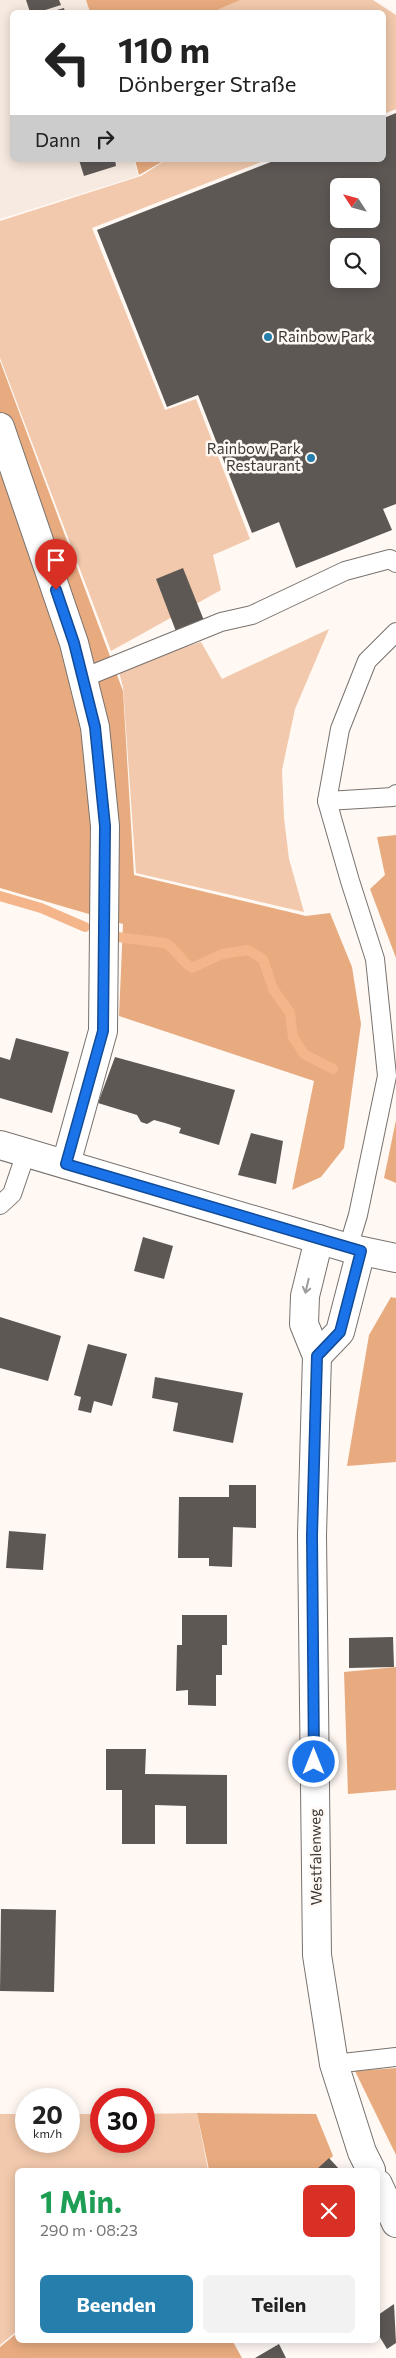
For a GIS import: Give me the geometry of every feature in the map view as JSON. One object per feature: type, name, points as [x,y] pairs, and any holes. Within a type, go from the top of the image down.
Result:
[{"type":"street","points":[[0,427],[74,643],[95,727],[105,826],[103,1031],[66,1164]]},
{"type":"street","points":[[0,1145],[354,1249],[396,1258]]},
{"type":"street","name":"Westfalenweg","points":[[319,1239],[305,1296],[304,1324],[317,1356],[312,1545],[317,1955],[334,2064],[362,2152],[370,2168]]},
{"type":"street","points":[[317,1356],[340,1332],[354,1249]]},
{"type":"street","points":[[380,2188],[396,2223]]},
{"type":"lane","points":[[83,678],[221,622],[252,615],[345,571],[390,559],[396,563]]},
{"type":"lane","points":[[354,1249],[358,1215],[387,1076],[375,958],[327,801],[340,729],[367,661],[396,632]]},
{"type":"lane","points":[[327,801],[392,797],[396,794]]},
{"type":"lane","points":[[0,1205],[12,1194],[26,1153]]},
{"type":"lane","points":[[334,2064],[396,2058]]},
{"type":"shaded area","points":[[0,0],[86,0],[89,10],[10,10],[10,162],[134,162],[138,176],[0,219]]},
{"type":"shaded area","points":[[86,0],[240,0],[217,10],[89,10]]},
{"type":"shaded area","points":[[238,0],[373,0],[396,15],[396,109],[386,113],[386,10],[216,10]]},
{"type":"shaded area","points":[[136,162],[162,162],[139,175]]},
{"type":"shaded area","points":[[163,162],[261,162],[92,228],[165,410],[196,399],[250,539],[213,555],[221,590],[111,651],[0,358],[0,221],[141,176]]},
{"type":"shaded area","points":[[0,361],[123,691],[134,875],[306,916],[330,913],[352,967],[361,1024],[344,1148],[321,1177],[292,1190],[314,1081],[119,1016],[123,924],[0,888]]},
{"type":"shaded area","points":[[329,629],[295,709],[282,770],[284,818],[289,859],[304,912],[136,873],[123,687],[118,668],[201,642],[222,679]]},
{"type":"shaded area","points":[[396,835],[396,958],[370,889],[385,875],[377,837]]},
{"type":"shaded area","points":[[396,1120],[396,1183],[384,1178]]},
{"type":"shaded area","points":[[391,1297],[396,1298],[396,1462],[347,1466],[369,1335]]},
{"type":"shaded area","points":[[396,1667],[396,1790],[348,1794],[344,1672]]},
{"type":"shaded area","points":[[396,2068],[396,2155],[355,2071]]},
{"type":"shaded area","points":[[197,2113],[208,2168],[15,2168],[15,2333],[0,2345],[0,2114],[15,2114],[15,2153],[80,2153],[80,2114],[90,2114],[90,2153],[155,2153],[155,2114]]},
{"type":"shaded area","points":[[197,2113],[316,2114],[333,2156],[319,2168],[209,2168]]},
{"type":"shaded area","points":[[15,2335],[15,2343],[234,2343],[242,2358],[0,2358],[0,2347]]},
{"type":"building","points":[[26,0],[59,0],[61,5],[45,10],[29,10]]},
{"type":"building","name":"Rainbow Park","points":[[396,113],[396,504],[383,509],[392,530],[296,568],[279,522],[252,533],[198,395],[167,407],[97,230],[271,162],[386,162],[386,117]]},
{"type":"building","points":[[80,162],[115,162],[116,166],[84,176]]},
{"type":"building","points":[[183,568],[205,623],[177,634],[156,579]]},
{"type":"building","points":[[16,1038],[69,1052],[52,1113],[0,1098],[0,1057],[10,1060]]},
{"type":"building","points":[[115,1057],[235,1090],[219,1145],[179,1133],[181,1128],[165,1123],[154,1120],[147,1124],[141,1122],[137,1115],[98,1103]]},
{"type":"building","points":[[251,1133],[283,1141],[276,1184],[238,1175]]},
{"type":"building","points":[[143,1237],[173,1246],[164,1279],[134,1271]]},
{"type":"building","points":[[0,1317],[61,1336],[48,1381],[0,1368]]},
{"type":"building","points":[[88,1344],[127,1354],[112,1406],[94,1401],[91,1413],[78,1410],[81,1397],[74,1395]]},
{"type":"building","points":[[155,1377],[243,1393],[233,1443],[173,1431],[178,1403],[152,1398]]},
{"type":"building","points":[[229,1485],[256,1485],[256,1528],[233,1527],[232,1567],[209,1566],[209,1558],[178,1558],[179,1497],[229,1497]]},
{"type":"building","points":[[9,1531],[46,1534],[43,1570],[6,1568]]},
{"type":"building","points":[[182,1615],[227,1615],[227,1645],[222,1645],[222,1675],[216,1675],[216,1706],[188,1705],[188,1690],[176,1691],[177,1645],[182,1645]]},
{"type":"building","points":[[393,1637],[394,1667],[349,1668],[349,1638]]},
{"type":"building","points":[[106,1749],[146,1749],[145,1774],[227,1775],[227,1844],[186,1844],[186,1806],[155,1805],[155,1844],[122,1844],[122,1790],[106,1790]]},
{"type":"building","points":[[1,1909],[56,1910],[54,1992],[0,1991]]},
{"type":"building","points":[[329,2158],[338,2168],[318,2168]]},
{"type":"building","points":[[394,2304],[396,2343],[387,2349],[380,2337],[380,2314]]},
{"type":"building","points":[[279,2344],[286,2358],[255,2358]]},
{"type":"waterway","points":[[0,896],[41,908],[85,927]]},
{"type":"waterway","points":[[117,937],[165,943],[192,968],[222,954],[248,950],[263,959],[273,989],[290,1013],[293,1037],[304,1054],[333,1069]]},
{"type":"place","name":"Rainbow Park","points":[[268,337]]},
{"type":"place","name":"Rainbow Park Restaurant","points":[[311,458]]},
{"type":"route","points":[[56,590],[74,643],[95,727],[105,826],[103,1031],[66,1164],[361,1251],[340,1332],[317,1356],[312,1535],[314,1762]]}]
